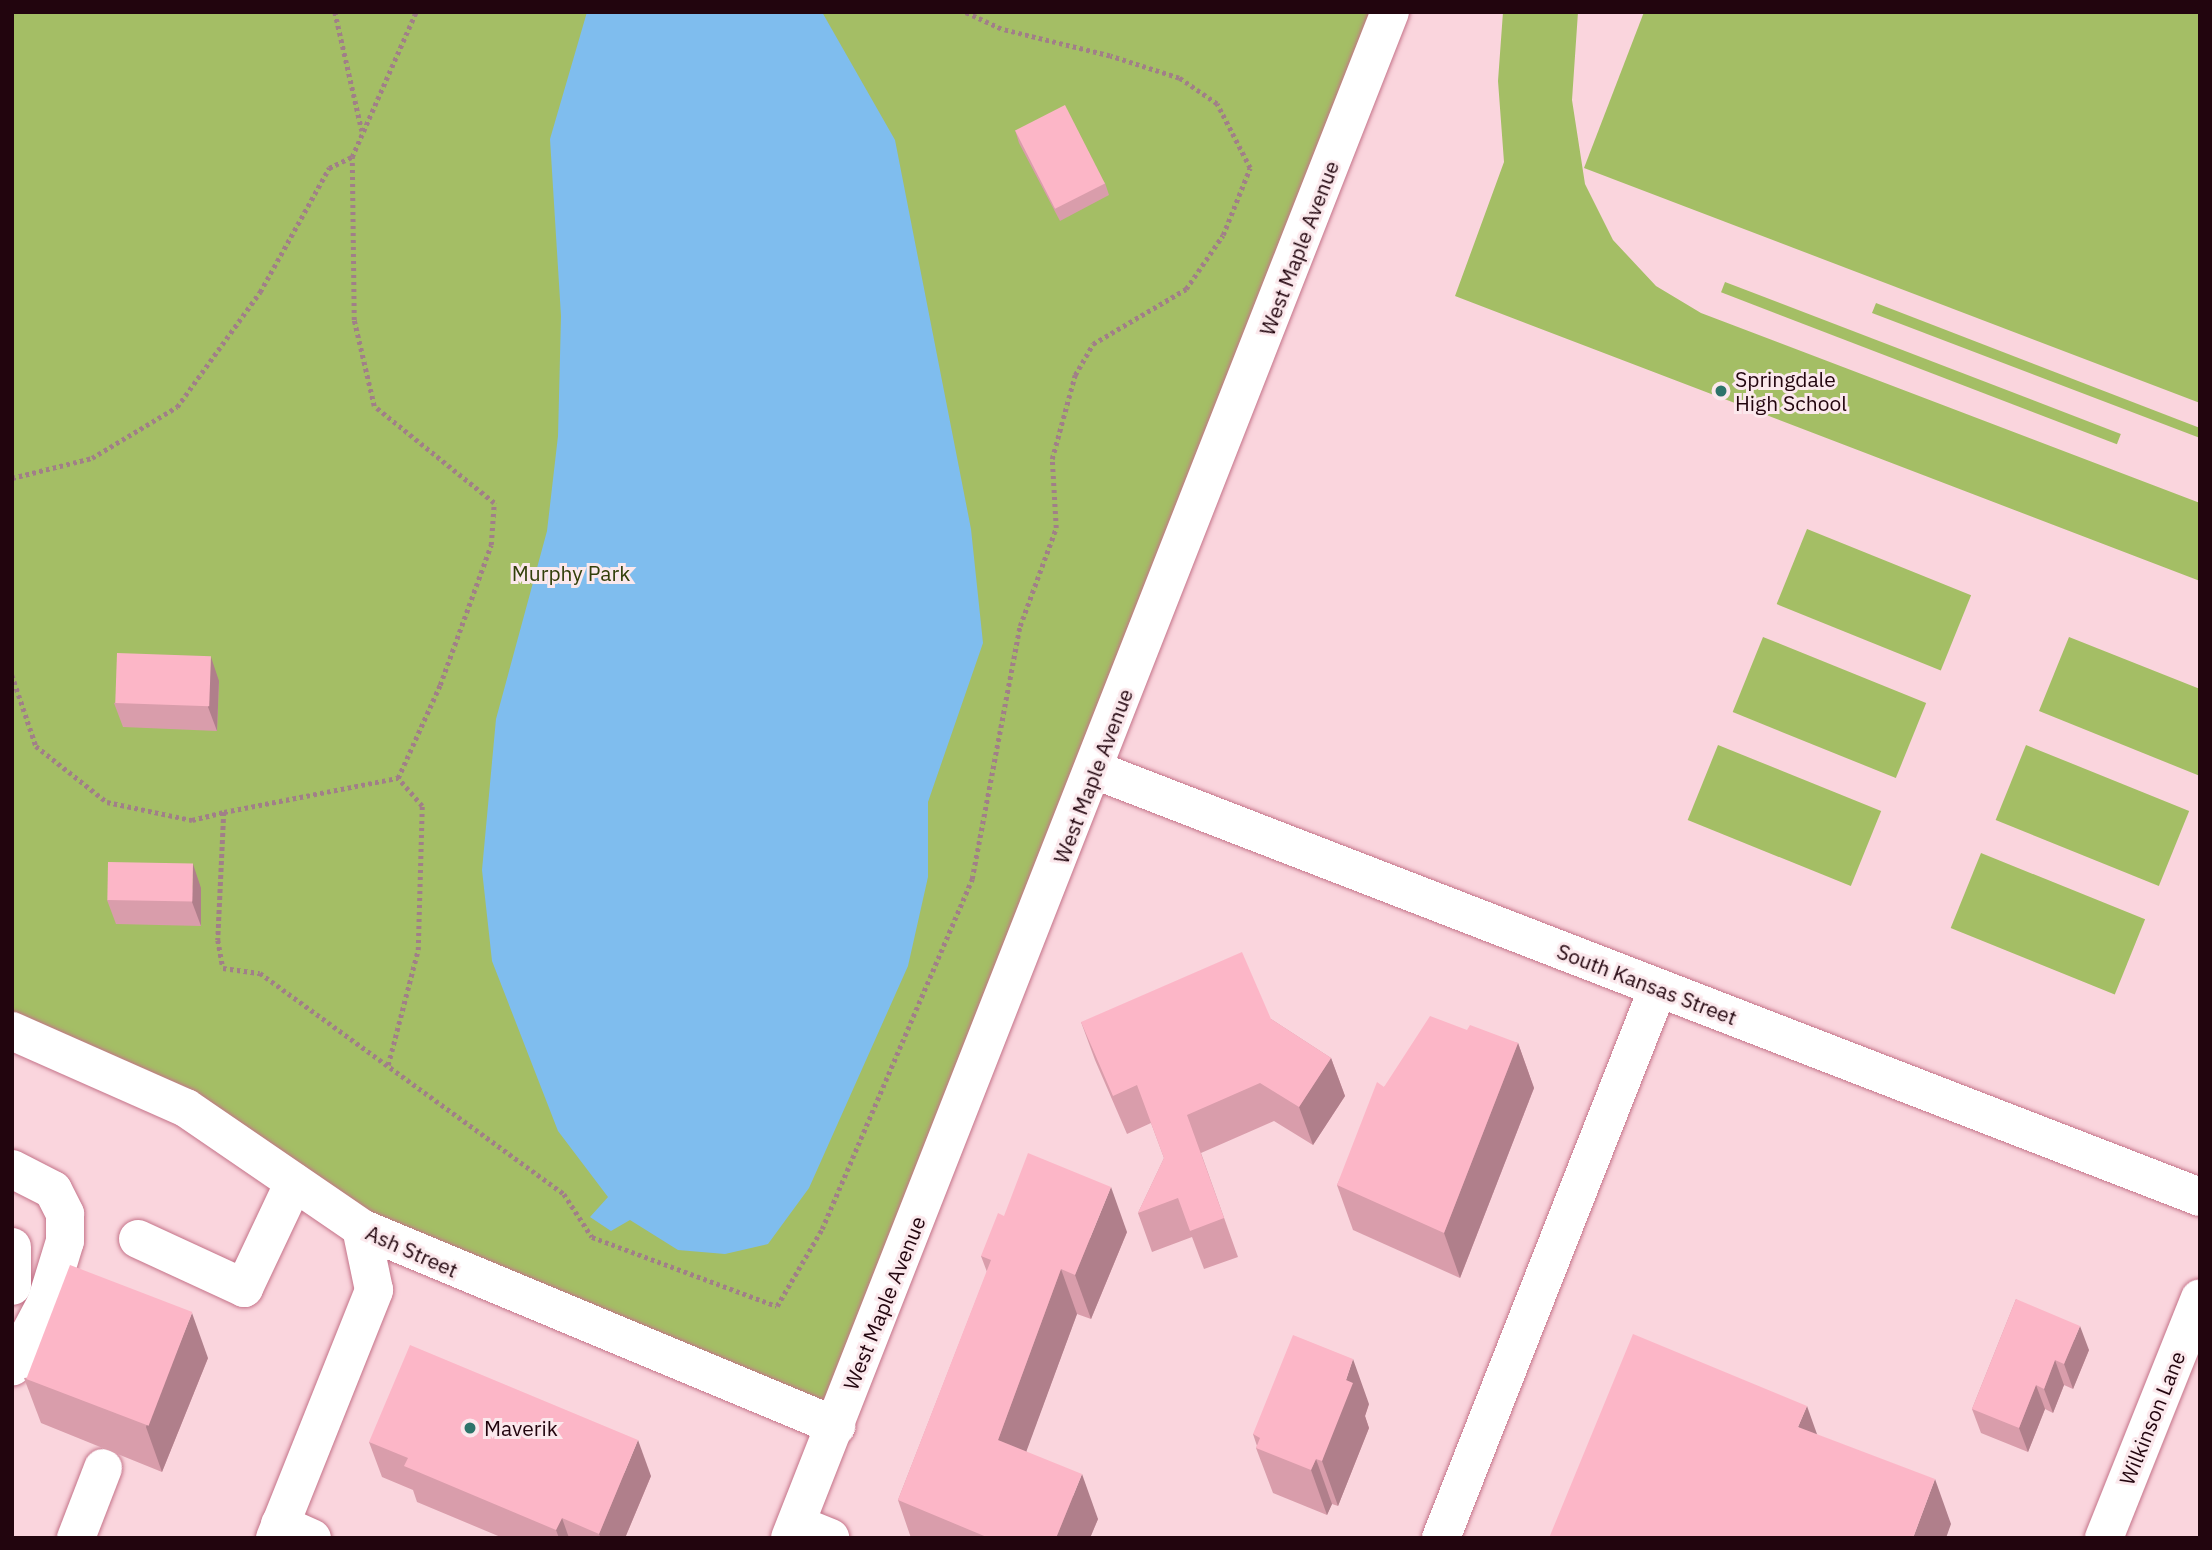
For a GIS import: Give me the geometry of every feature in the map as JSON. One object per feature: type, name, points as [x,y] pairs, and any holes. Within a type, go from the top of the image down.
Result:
[{"type":"street","name":"West Maple Avenue","points":[[805,1533],[836,1426],[1096,770],[1390,12]]},
{"type":"street","name":"South Kansas Street","points":[[1096,770],[2200,1197]]},
{"type":"street","points":[[1441,1538],[1658,988]]},
{"type":"street","name":"Ash Street","points":[[12,1031],[186,1108],[361,1228],[836,1426]]},
{"type":"street","points":[[12,1168],[53,1190],[65,1214],[65,1241],[46,1303],[12,1367]]},
{"type":"street","points":[[138,1239],[244,1287],[294,1182]]},
{"type":"street","points":[[289,1533],[374,1290],[361,1228]]},
{"type":"street","points":[[12,1247],[12,1286]]},
{"type":"street","name":"Wilkinson Lane","points":[[2104,1538],[2200,1298]]},
{"type":"street","points":[[76,1538],[103,1468]]},
{"type":"path","points":[[335,12],[363,132]]},
{"type":"path","points":[[398,778],[440,685],[491,545],[494,503],[374,406],[354,320],[352,157],[416,12]]},
{"type":"path","points":[[224,812],[218,940],[223,968],[260,973],[388,1065],[564,1194],[592,1237],[777,1306],[822,1229],[972,879],[1020,626],[1056,528],[1052,459],[1075,375],[1093,344],[1186,289],[1223,235],[1250,168],[1217,104],[1179,78],[1110,55],[1001,29],[965,12]]},
{"type":"path","points":[[12,478],[92,458],[177,407],[260,292],[329,168],[352,157]]},
{"type":"path","points":[[12,675],[36,746],[107,802],[192,820],[398,778]]},
{"type":"path","points":[[388,1065],[418,950],[422,807],[398,778]]},
{"type":"green space","name":"Murphy Park","points":[[12,12],[1390,12],[836,1426],[430,1260],[12,1031]]},
{"type":"green space","points":[[1503,12],[1578,12],[1572,100],[1585,184],[1613,240],[1656,286],[1701,313],[2200,503],[2200,581],[1455,296],[1504,162],[1498,81]]},
{"type":"green space","points":[[1644,12],[2200,12],[2200,403],[1584,168]]},
{"type":"green space","points":[[1725,282],[2121,434],[2117,444],[1721,292]]},
{"type":"green space","points":[[1876,303],[2200,428],[2200,438],[1872,313]]},
{"type":"green space","points":[[1807,529],[1971,595],[1941,670],[1777,604]]},
{"type":"green space","points":[[1763,637],[1926,703],[1896,778],[1733,712]]},
{"type":"green space","points":[[2069,637],[2200,689],[2200,776],[2039,711]]},
{"type":"green space","points":[[1718,745],[1881,811],[1851,886],[1688,820]]},
{"type":"green space","points":[[2026,745],[2189,811],[2159,886],[1996,820]]},
{"type":"green space","points":[[1981,853],[2145,919],[2115,994],[1951,928]]},
{"type":"water","points":[[587,12],[822,12],[895,140],[971,529],[983,643],[928,802],[928,877],[908,966],[809,1188],[768,1244],[725,1254],[678,1250],[630,1220],[611,1231],[590,1217],[608,1197],[558,1131],[492,961],[482,870],[496,719],[547,531],[558,436],[561,316],[550,139]]},
{"type":"building","points":[[1065,105],[1105,183],[1055,209],[1015,130]]},
{"type":"building","points":[[117,653],[211,656],[209,706],[115,703]]},
{"type":"building","points":[[108,862],[193,863],[192,901],[107,900]]},
{"type":"building","points":[[1242,952],[1271,1019],[1331,1058],[1299,1107],[1260,1083],[1187,1115],[1224,1218],[1190,1231],[1178,1198],[1138,1213],[1164,1158],[1137,1085],[1113,1096],[1081,1022]]},
{"type":"building","points":[[1430,1016],[1467,1030],[1470,1025],[1518,1043],[1444,1233],[1337,1185],[1377,1082],[1384,1087]]},
{"type":"building","points":[[1028,1153],[1111,1187],[1075,1275],[1061,1269],[998,1440],[1082,1474],[1056,1538],[989,1538],[898,1500],[991,1260],[981,1256],[998,1213],[1004,1216]]},
{"type":"building","points":[[70,1265],[192,1312],[149,1426],[26,1379]]},
{"type":"building","points":[[2016,1299],[2080,1326],[2064,1364],[2055,1360],[2044,1389],[2036,1385],[2019,1428],[1972,1409]]},
{"type":"building","points":[[1633,1334],[1807,1406],[1798,1427],[1935,1479],[1913,1538],[1549,1538]]},
{"type":"building","points":[[1293,1335],[1353,1359],[1346,1380],[1353,1383],[1322,1461],[1316,1459],[1311,1470],[1256,1448],[1260,1438],[1253,1434]]},
{"type":"building","name":"Maverik","points":[[410,1345],[638,1440],[599,1534],[562,1518],[556,1530],[404,1466],[408,1458],[369,1442]]},
{"type":"place","name":"Springdale High School","points":[[1721,391]]},
{"type":"place","name":"Maverik","points":[[470,1428]]}]
